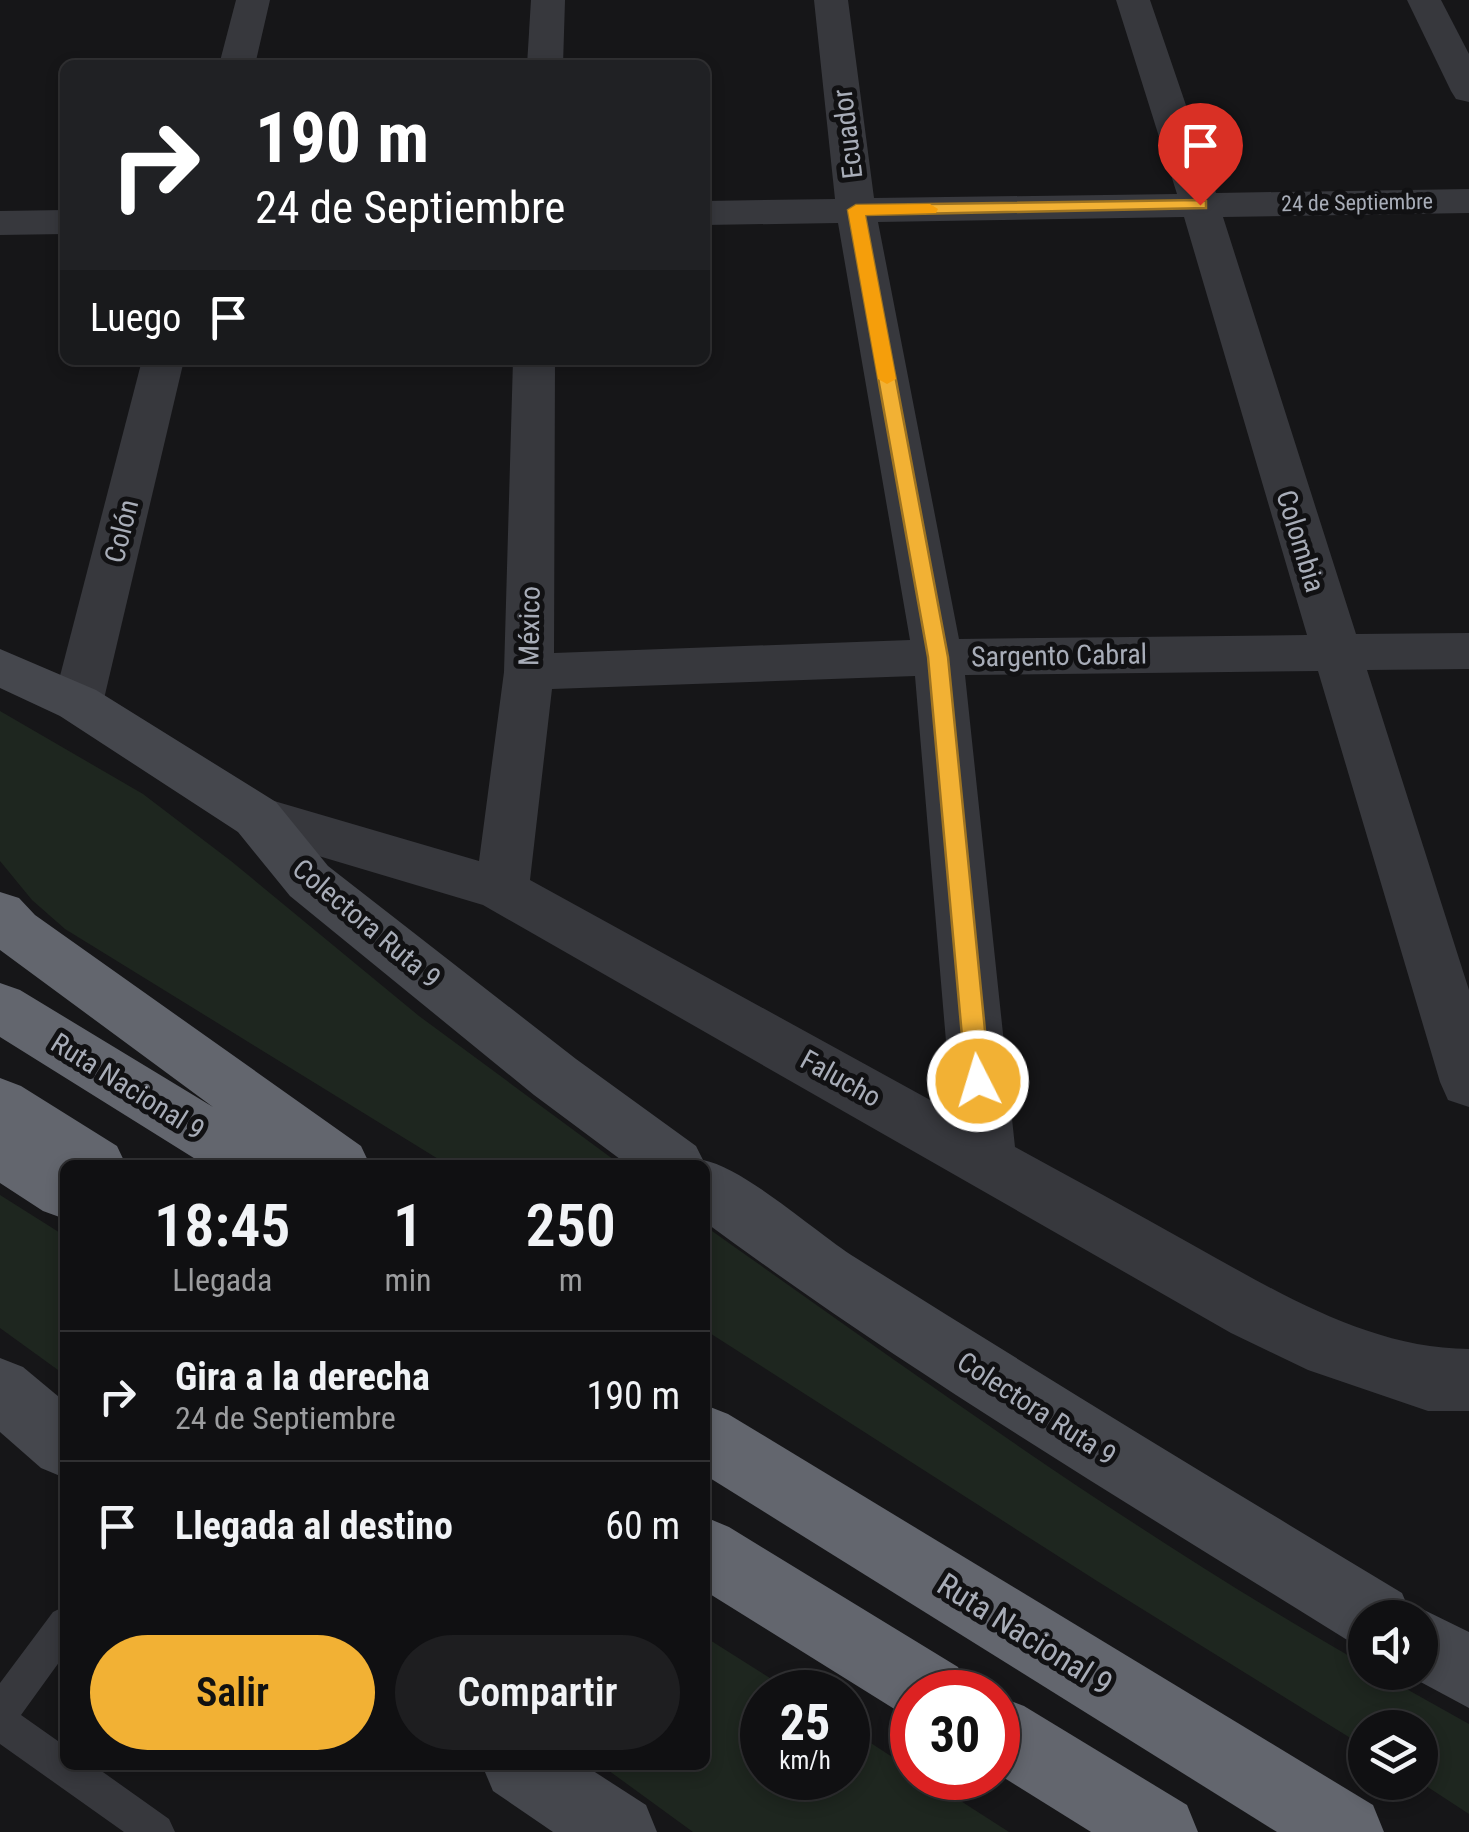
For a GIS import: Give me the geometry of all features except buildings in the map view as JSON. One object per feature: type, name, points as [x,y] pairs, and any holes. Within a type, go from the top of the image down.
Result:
[{"type":"highway","points":[[0,914],[16,931],[333,1160]]},
{"type":"highway","name":"Ruta Nacional 9","points":[[0,1007],[248,1160]]},
{"type":"highway","points":[[0,1104],[88,1160]]},
{"type":"highway","points":[[0,1151],[60,1189]]},
{"type":"highway","name":"Ruta Nacional 9","points":[[716,1441],[1346,1832]]},
{"type":"highway","points":[[710,1555],[734,1577],[895,1670]]},
{"type":"highway","points":[[1020,1746],[1160,1832]]},
{"type":"street","points":[[238,60],[253,0]]},
{"type":"street","points":[[545,60],[548,0]]},
{"type":"street","name":"Ecuador","points":[[831,0],[856,210],[938,657],[986,1158]]},
{"type":"street","name":"Colombia","points":[[1133,0],[1200,205],[1469,1082]]},
{"type":"street","points":[[1424,0],[1469,91]]},
{"type":"street","name":"24 de Septiembre","points":[[710,212],[1469,201]]},
{"type":"street","points":[[0,224],[60,222]]},
{"type":"street","name":"Colón","points":[[78,703],[163,365]]},
{"type":"street","name":"México","points":[[502,890],[528,672],[534,365]]},
{"type":"street","name":"Sargento Cabral","points":[[528,672],[938,657],[1469,652]]},
{"type":"street","name":"Colectora Ruta 9","points":[[0,667],[78,703],[256,817],[308,881],[555,1077],[667,1160]]},
{"type":"street","name":"Falucho","points":[[256,817],[502,890],[986,1158],[1194,1279],[1300,1334],[1428,1380],[1469,1380]]},
{"type":"street","name":"Colectora Ruta 9","points":[[710,1191],[820,1270],[1070,1432],[1348,1600]]},
{"type":"street","points":[[0,1389],[60,1441]]},
{"type":"street","points":[[1438,1654],[1469,1672]]},
{"type":"street","points":[[526,1770],[619,1832]]},
{"type":"lane","points":[[0,1714],[60,1631]]},
{"type":"lane","points":[[0,1722],[60,1764]]},
{"type":"lane","points":[[68,1770],[156,1832]]},
{"type":"shaded area","points":[[0,711],[143,794],[419,1016],[614,1160],[440,1160],[65,929],[32,900],[0,861]]},
{"type":"shaded area","points":[[0,1195],[60,1233],[60,1371],[0,1328]]},
{"type":"shaded area","points":[[710,1230],[1112,1509],[1348,1655],[1348,1690],[1408,1690],[1469,1724],[1469,1814],[1438,1794],[1438,1710],[1348,1710],[1348,1736],[710,1333]]},
{"type":"shaded area","points":[[710,1640],[757,1670],[740,1670],[740,1800],[870,1800],[870,1742],[890,1756],[890,1800],[959,1800],[1009,1832],[693,1832],[608,1770],[710,1770]]},
{"type":"slow traffic","points":[[887,379],[856,210],[930,209]]},
{"type":"route","points":[[978,1081],[938,657],[856,210],[1200,205]]}]
